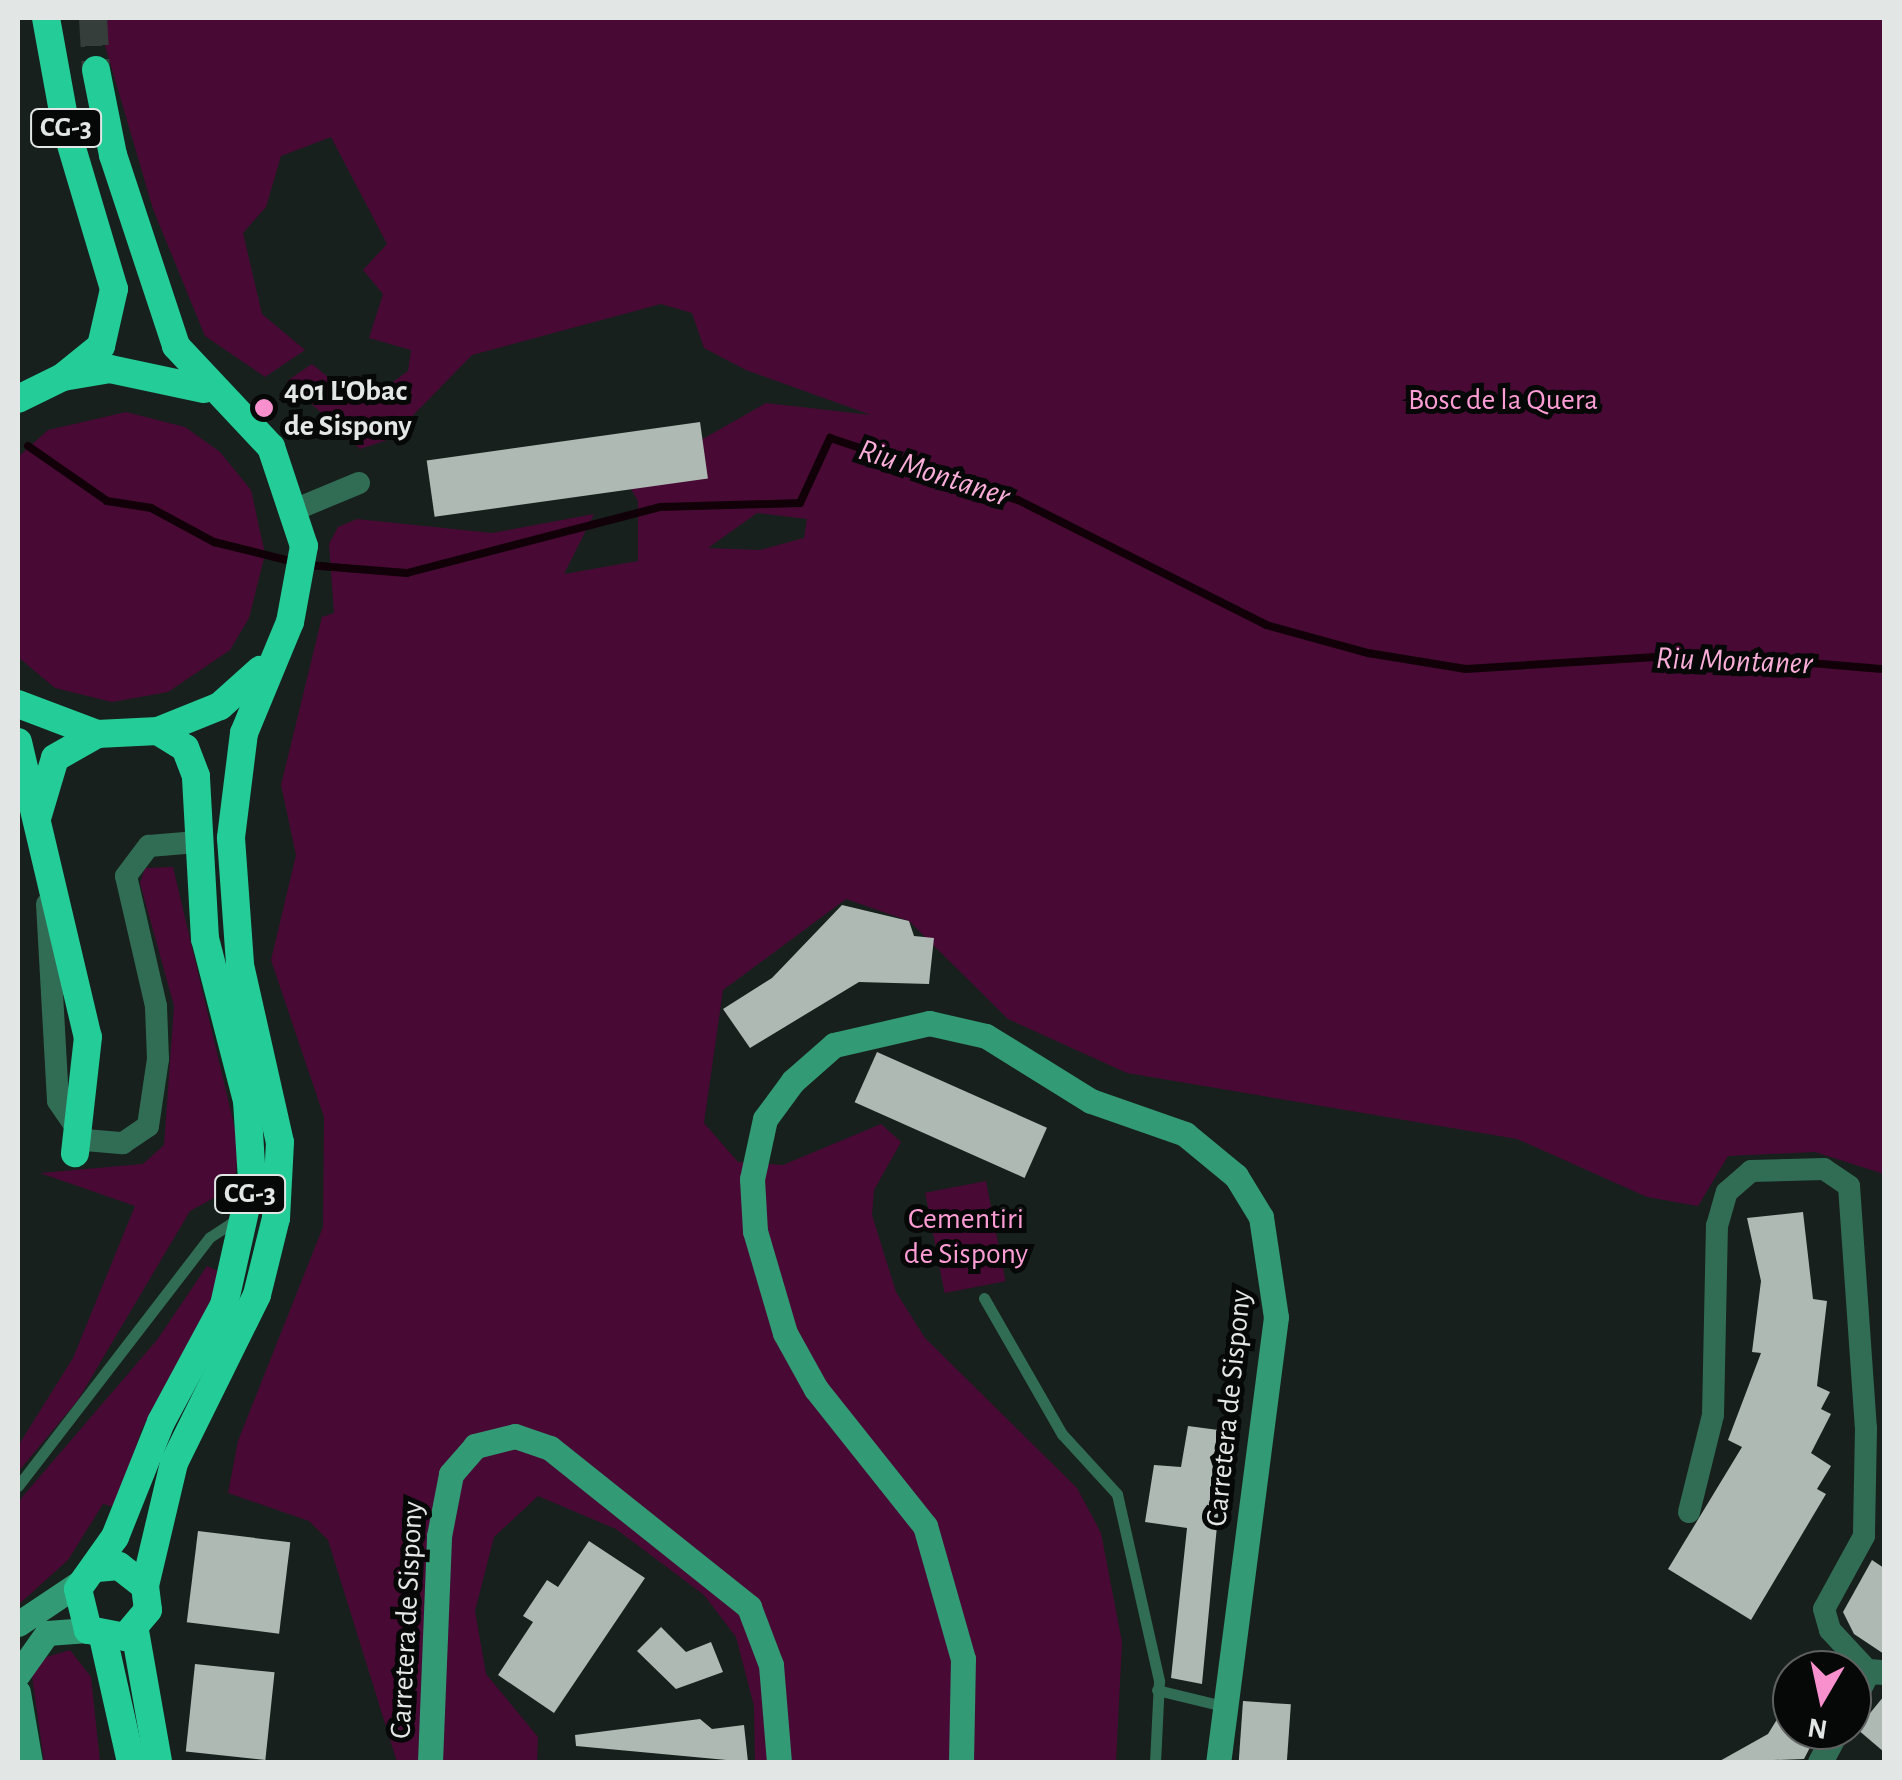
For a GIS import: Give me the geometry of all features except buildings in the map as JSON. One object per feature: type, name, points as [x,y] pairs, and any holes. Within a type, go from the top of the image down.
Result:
[{"type":"highway","name":"CG-3","points":[[18,399],[63,377],[102,346],[114,289],[66,128],[46,18]]},
{"type":"highway","name":"CG-3","points":[[96,70],[158,304],[183,358],[271,447],[299,508],[301,584],[244,733],[234,800],[232,911],[280,1142],[271,1246],[249,1313],[174,1463],[145,1586],[148,1610],[135,1631],[147,1669],[158,1762]]},
{"type":"highway","name":"CG-3","points":[[63,377],[138,369],[223,400]]},
{"type":"highway","name":"CG-3","points":[[18,707],[97,734],[158,732],[220,706],[272,656]]},
{"type":"highway","name":"CG-3","points":[[89,1574],[240,1260],[248,1209],[252,1126],[205,939],[197,792],[185,748],[158,732]]},
{"type":"highway","points":[[40,837],[37,809],[56,758],[97,734]]},
{"type":"highway","points":[[18,742],[88,1037],[75,1153]]},
{"type":"highway","name":"CG-3","points":[[147,1669],[160,1591],[154,1553]]},
{"type":"highway","points":[[131,1762],[95,1634],[76,1606],[89,1574],[119,1566],[145,1586]]},
{"type":"highway","points":[[95,1634],[135,1631]]},
{"type":"main road","name":"Carretera de Sispony","points":[[961,1762],[963,1659],[925,1526],[816,1389],[769,1292],[755,1231],[752,1180],[766,1120],[834,1045],[882,1028],[929,1022],[986,1036],[1091,1101],[1185,1134],[1236,1176],[1261,1217],[1276,1317],[1218,1762]]},
{"type":"main road","name":"Carretera de Sispony","points":[[430,1762],[442,1509],[460,1458],[515,1436],[550,1448],[749,1607],[771,1666],[779,1762]]},
{"type":"main road","points":[[18,1624],[89,1574]]},
{"type":"main road","points":[[18,1674],[47,1633],[95,1634]]},
{"type":"main road","points":[[18,1692],[30,1762]]},
{"type":"street","points":[[299,508],[359,483]]},
{"type":"street","points":[[18,707],[46,883],[58,1101],[85,1140],[138,1137],[154,1106],[156,1006],[128,866],[149,846],[197,842]]},
{"type":"street","points":[[1689,1512],[1714,1415],[1717,1226],[1727,1192],[1751,1172],[1790,1164],[1824,1169],[1848,1186],[1864,1371],[1864,1536],[1824,1608],[1830,1630],[1876,1671]]},
{"type":"lane","points":[[18,1486],[220,1230],[248,1209],[280,1142]]},
{"type":"lane","points":[[220,1230],[240,1260],[249,1313]]},
{"type":"lane","points":[[984,1298],[1062,1434],[1118,1494],[1157,1690],[1155,1762]]},
{"type":"lane","points":[[1157,1690],[1223,1706]]},
{"type":"green space","name":"Bosc de la Quera","points":[[86,18],[1884,18],[1884,1174],[1815,1152],[1728,1156],[1698,1206],[1647,1197],[1517,1139],[1127,1073],[1008,1019],[909,921],[846,899],[723,990],[704,1123],[738,1162],[783,1165],[881,1124],[901,1142],[874,1190],[872,1215],[896,1292],[925,1338],[1077,1488],[1101,1533],[1122,1642],[1116,1762],[755,1762],[754,1706],[736,1637],[704,1595],[616,1529],[538,1496],[494,1537],[475,1611],[486,1674],[538,1737],[537,1762],[397,1762],[328,1540],[309,1521],[228,1493],[238,1441],[323,1227],[324,1117],[271,960],[296,855],[281,785],[322,617],[334,613],[329,544],[338,527],[357,519],[492,533],[594,514],[564,574],[638,561],[638,501],[627,482],[766,403],[871,415],[746,370],[704,348],[692,313],[661,304],[472,355],[390,439],[360,449],[287,381],[312,364],[334,382],[382,390],[408,371],[411,350],[369,338],[383,294],[363,270],[387,244],[331,137],[281,156],[266,207],[243,233],[262,314],[305,350],[265,377],[205,336],[153,209],[104,42]],"holes":[[[757,513],[807,519],[804,538],[760,550],[708,548]]]},
{"type":"green space","points":[[126,412],[185,427],[220,452],[251,490],[265,554],[249,618],[230,650],[168,692],[112,702],[55,688],[18,657],[18,457],[48,430]]},
{"type":"green space","points":[[173,867],[239,1146],[234,1187],[190,1211],[78,1400],[18,1472],[18,1446],[73,1358],[135,1206],[40,1173],[143,1164],[164,1145],[174,1006],[140,883],[145,868]]},
{"type":"green space","name":"Cementiri de Sispony","points":[[986,1181],[1005,1281],[945,1293],[925,1193]]},
{"type":"green space","points":[[207,1266],[220,1272],[210,1302],[142,1429],[115,1507],[103,1504],[68,1560],[18,1605],[18,1502],[157,1340]]},
{"type":"green space","points":[[70,1650],[91,1677],[100,1762],[44,1762],[32,1676],[40,1659]]},
{"type":"waterway","name":"Riu Montaner","points":[[307,565],[407,573],[661,507],[800,503],[830,438],[1018,500],[1266,625],[1368,653],[1466,669],[1704,654],[1884,669]]},
{"type":"waterway","name":"Riu Montaner","points":[[28,446],[107,501],[151,508],[214,542],[294,562]]},
{"type":"tunnel","points":[[93,18],[96,70]]},
{"type":"place","name":"401 L'Obac de Sispony","points":[[264,408]]}]
